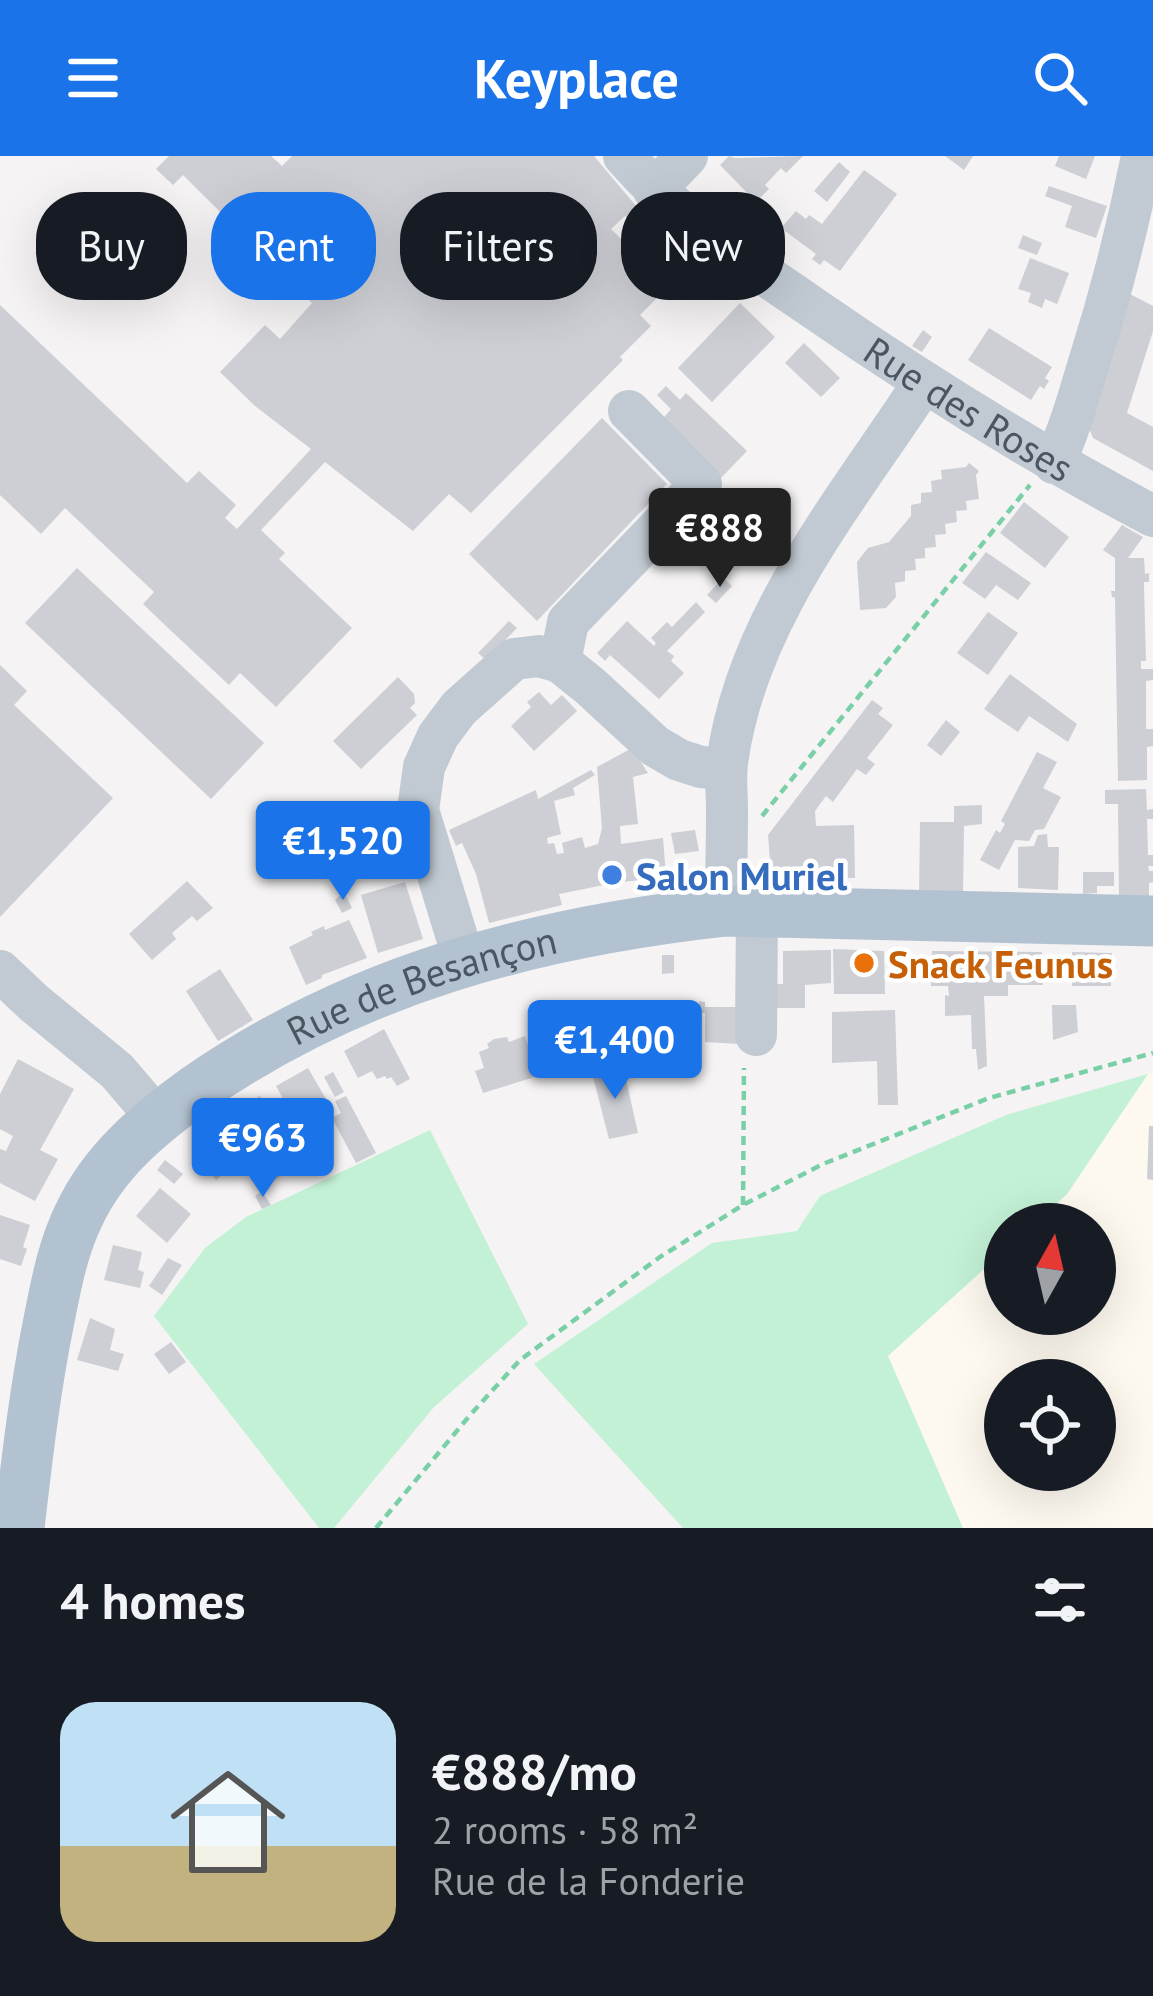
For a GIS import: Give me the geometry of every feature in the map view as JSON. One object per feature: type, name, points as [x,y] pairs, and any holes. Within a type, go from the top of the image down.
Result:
[{"type":"main road","name":"Rue de Besançon","points":[[20,1528],[39,1369],[55,1289],[80,1213],[103,1174],[157,1118],[235,1063],[316,1018],[380,989],[464,960],[566,937],[741,912],[1153,921]]},
{"type":"street","name":"Rue des Roses","points":[[624,156],[654,190],[712,238],[924,382],[1054,463],[1153,517]]},
{"type":"street","points":[[654,190],[687,156]]},
{"type":"street","points":[[1054,463],[1127,233],[1142,156]]},
{"type":"street","points":[[756,1034],[727,818],[726,769],[732,733],[776,612],[924,382]]},
{"type":"street","points":[[560,662],[568,622],[701,484],[629,411]]},
{"type":"street","points":[[464,960],[418,810],[424,766],[459,708],[514,659],[539,656],[560,662],[655,746],[679,760],[726,769]]},
{"type":"street","points":[[0,970],[117,1071],[157,1118]]},
{"type":"path","points":[[727,818],[766,814],[1034,479],[1054,463]]},
{"type":"path","points":[[743,1205],[744,1058],[756,1034]]},
{"type":"path","points":[[376,1528],[520,1360],[660,1257],[743,1205],[823,1164],[989,1098],[1153,1053]]},
{"type":"shaded area","points":[[1153,1073],[1153,1528],[963,1528],[888,1356],[984,1269],[984,1335],[1116,1335],[1116,1203],[1057,1203]]},
{"type":"green space","points":[[1148,1074],[1057,1203],[984,1203],[984,1269],[888,1356],[963,1528],[683,1528],[534,1364],[712,1243],[797,1231],[820,1196],[1006,1115]]},
{"type":"green space","points":[[430,1130],[528,1324],[434,1407],[334,1528],[319,1528],[154,1316],[205,1248],[246,1217]]},
{"type":"building","points":[[169,156],[271,156],[282,166],[292,156],[594,156],[624,192],[621,220],[611,229],[621,239],[621,300],[655,300],[640,315],[651,326],[620,357],[623,360],[471,513],[449,494],[413,531],[325,462],[261,530],[285,553],[279,559],[352,628],[276,707],[240,673],[229,685],[167,627],[143,604],[154,592],[65,508],[41,534],[0,495],[0,305],[187,483],[199,471],[236,505],[225,518],[237,529],[311,449],[220,372],[265,325],[280,339],[312,303],[309,300],[376,300],[376,192],[211,192],[211,203],[183,175],[173,185],[156,169]]},
{"type":"building","points":[[729,156],[803,156],[786,173],[781,168],[765,185],[766,192],[746,192],[720,165]]},
{"type":"building","points":[[945,156],[973,156],[964,170]]},
{"type":"building","points":[[1059,156],[1095,156],[1086,179],[1055,166]]},
{"type":"building","points":[[839,162],[850,172],[827,202],[814,191]]},
{"type":"building","points":[[864,170],[897,194],[840,271],[824,260],[820,265],[812,259],[816,254],[785,231],[785,223],[796,211],[822,224]]},
{"type":"building","points":[[1049,186],[1107,206],[1096,238],[1065,227],[1072,206],[1045,196]]},
{"type":"building","points":[[1023,235],[1042,243],[1037,255],[1018,248]]},
{"type":"building","points":[[1030,258],[1069,273],[1057,304],[1045,299],[1042,308],[1028,302],[1031,293],[1018,289]]},
{"type":"building","points":[[1130,294],[1153,306],[1153,331],[1127,413],[1153,427],[1153,471],[1093,438],[1087,423]]},
{"type":"building","points":[[740,303],[775,337],[712,402],[678,368]]},
{"type":"building","points":[[989,328],[1052,367],[1044,389],[1040,386],[1031,400],[968,360]]},
{"type":"building","points":[[923,330],[932,337],[922,352],[912,346]]},
{"type":"building","points":[[804,343],[840,378],[821,397],[785,363]]},
{"type":"building","points":[[666,386],[680,400],[686,393],[747,451],[721,478],[661,421],[671,409],[657,395]]},
{"type":"building","points":[[602,418],[667,484],[537,621],[469,554]]},
{"type":"building","points":[[969,463],[979,471],[979,499],[966,501],[967,510],[956,511],[957,522],[945,524],[946,534],[935,535],[936,547],[925,548],[925,558],[915,559],[916,570],[905,571],[905,581],[895,583],[896,597],[886,608],[860,610],[857,562],[868,548],[889,542],[911,516],[911,505],[921,503],[921,493],[932,492],[931,481],[942,479],[941,470]]},
{"type":"building","points":[[1024,502],[1069,537],[1045,568],[1000,533]]},
{"type":"building","points":[[1122,525],[1143,537],[1128,558],[1144,558],[1145,574],[1149,573],[1149,582],[1144,582],[1146,661],[1141,661],[1141,669],[1153,669],[1153,680],[1146,681],[1146,729],[1153,729],[1153,746],[1147,747],[1147,780],[1118,781],[1115,598],[1111,591],[1115,591],[1115,558],[1103,550]]},
{"type":"building","points":[[986,552],[1031,583],[1018,600],[996,585],[985,599],[962,583]]},
{"type":"building","points":[[77,568],[264,743],[211,799],[25,623]]},
{"type":"building","points":[[723,578],[732,586],[716,603],[707,595]]},
{"type":"building","points":[[696,602],[705,612],[667,651],[684,673],[659,699],[610,655],[605,661],[597,653],[627,621],[654,646],[651,638],[667,622],[672,627]]},
{"type":"building","points":[[988,612],[1018,633],[988,675],[957,653]]},
{"type":"building","points":[[509,621],[517,628],[486,660],[478,653]]},
{"type":"building","points":[[0,665],[27,691],[14,705],[113,798],[0,917]]},
{"type":"building","points":[[1010,674],[1077,724],[1068,742],[1029,716],[1018,732],[984,709]]},
{"type":"building","points":[[398,677],[414,694],[410,708],[417,715],[361,769],[333,741]]},
{"type":"building","points":[[539,692],[551,705],[562,695],[577,711],[534,751],[511,726]]},
{"type":"building","points":[[872,700],[883,708],[878,714],[893,725],[867,758],[875,764],[866,775],[857,769],[833,802],[826,796],[815,811],[816,826],[854,825],[855,878],[826,887],[822,880],[778,881],[771,874],[768,835]]},
{"type":"building","points":[[946,720],[960,732],[941,756],[927,745]]},
{"type":"building","points":[[632,748],[648,773],[633,777],[638,824],[620,826],[621,844],[663,838],[666,877],[559,894],[562,905],[489,923],[476,874],[462,843],[456,846],[449,830],[536,790],[538,799],[591,770],[595,775],[573,788],[575,795],[554,801],[561,834],[547,838],[557,854],[564,853],[562,843],[582,837],[585,848],[598,844],[602,828],[597,767]]},
{"type":"building","points":[[1037,752],[1057,762],[1043,788],[1061,797],[1044,829],[1035,830],[1029,841],[1015,840],[999,870],[980,860],[996,830],[1000,833],[1005,824],[1001,821]]},
{"type":"building","points":[[1146,789],[1147,810],[1153,809],[1153,819],[1147,819],[1148,855],[1153,855],[1153,866],[1148,866],[1153,871],[1149,900],[1119,899],[1118,804],[1105,804],[1105,790]]},
{"type":"building","points":[[982,805],[982,824],[964,826],[963,895],[919,895],[920,822],[954,822],[954,806]]},
{"type":"building","points":[[695,830],[699,851],[675,854],[671,833]]},
{"type":"building","points":[[1047,834],[1048,847],[1059,847],[1058,890],[1018,888],[1018,847],[1034,846],[1038,835]]},
{"type":"building","points":[[1083,872],[1114,872],[1114,886],[1097,886],[1097,893],[1083,894]]},
{"type":"building","points":[[187,881],[213,908],[197,921],[192,916],[172,933],[176,939],[152,960],[129,934]]},
{"type":"building","points":[[405,882],[423,939],[378,953],[361,895]]},
{"type":"building","points":[[344,892],[352,908],[342,913],[335,900]]},
{"type":"building","points":[[349,920],[367,958],[306,985],[289,947],[324,926],[325,930]]},
{"type":"building","points":[[833,949],[884,951],[885,994],[834,994]]},
{"type":"building","points":[[831,950],[831,983],[805,985],[805,1008],[776,1008],[776,984],[783,984],[783,951]]},
{"type":"building","points":[[932,951],[1042,952],[1043,985],[1008,985],[1008,996],[984,996],[987,1066],[978,1070],[971,1015],[945,1016],[948,986],[931,986]]},
{"type":"building","points":[[1072,952],[1112,953],[1111,986],[1072,986]]},
{"type":"building","points":[[662,955],[674,955],[674,973],[662,974]]},
{"type":"building","points":[[220,969],[253,1020],[218,1041],[186,991]]},
{"type":"building","points":[[699,1001],[705,1007],[741,1007],[740,1044],[705,1042],[705,1013],[699,1013]]},
{"type":"building","points":[[1052,1005],[1076,1005],[1078,1032],[1053,1040]]},
{"type":"building","points":[[895,1010],[898,1105],[878,1105],[877,1061],[832,1063],[832,1012]]},
{"type":"building","points":[[384,1029],[410,1079],[397,1086],[391,1077],[377,1079],[372,1071],[358,1078],[344,1051]]},
{"type":"building","points":[[646,1034],[650,1051],[684,1044],[689,1063],[631,1077],[622,1038]]},
{"type":"building","points":[[525,1036],[538,1076],[483,1093],[475,1071],[484,1068],[479,1052],[494,1039],[507,1037],[509,1042]]},
{"type":"building","points":[[18,1059],[74,1089],[40,1150],[58,1159],[35,1201],[0,1183],[0,1149],[6,1151],[13,1136],[0,1129],[0,1094]]},
{"type":"building","points":[[623,1066],[638,1133],[609,1139],[592,1073]]},
{"type":"building","points":[[308,1068],[326,1099],[294,1118],[276,1086]]},
{"type":"building","points":[[333,1072],[344,1092],[335,1097],[324,1077]]},
{"type":"building","points":[[260,1096],[278,1122],[266,1130],[272,1139],[260,1146],[286,1172],[265,1186],[239,1148],[251,1139],[232,1111]]},
{"type":"building","points":[[346,1096],[376,1153],[356,1163],[332,1118],[341,1113],[335,1101]]},
{"type":"building","points":[[1149,1126],[1153,1126],[1153,1180],[1147,1179]]},
{"type":"building","points":[[215,1134],[238,1163],[216,1180],[193,1151]]},
{"type":"building","points":[[165,1160],[183,1174],[174,1184],[157,1170]]},
{"type":"building","points":[[160,1188],[191,1214],[167,1243],[136,1216]]},
{"type":"building","points":[[262,1191],[271,1205],[262,1209],[255,1196]]},
{"type":"building","points":[[0,1215],[30,1225],[21,1266],[0,1259]]},
{"type":"building","points":[[113,1245],[142,1252],[140,1288],[104,1280]]},
{"type":"building","points":[[168,1258],[182,1265],[162,1295],[149,1286]]},
{"type":"building","points":[[90,1318],[115,1329],[110,1350],[124,1354],[118,1371],[77,1360]]},
{"type":"building","points":[[171,1342],[186,1362],[169,1374],[154,1354]]},
{"type":"place","name":"Salon Muriel","points":[[612,875]]},
{"type":"place","name":"Snack Feunus","points":[[864,963]]}]
